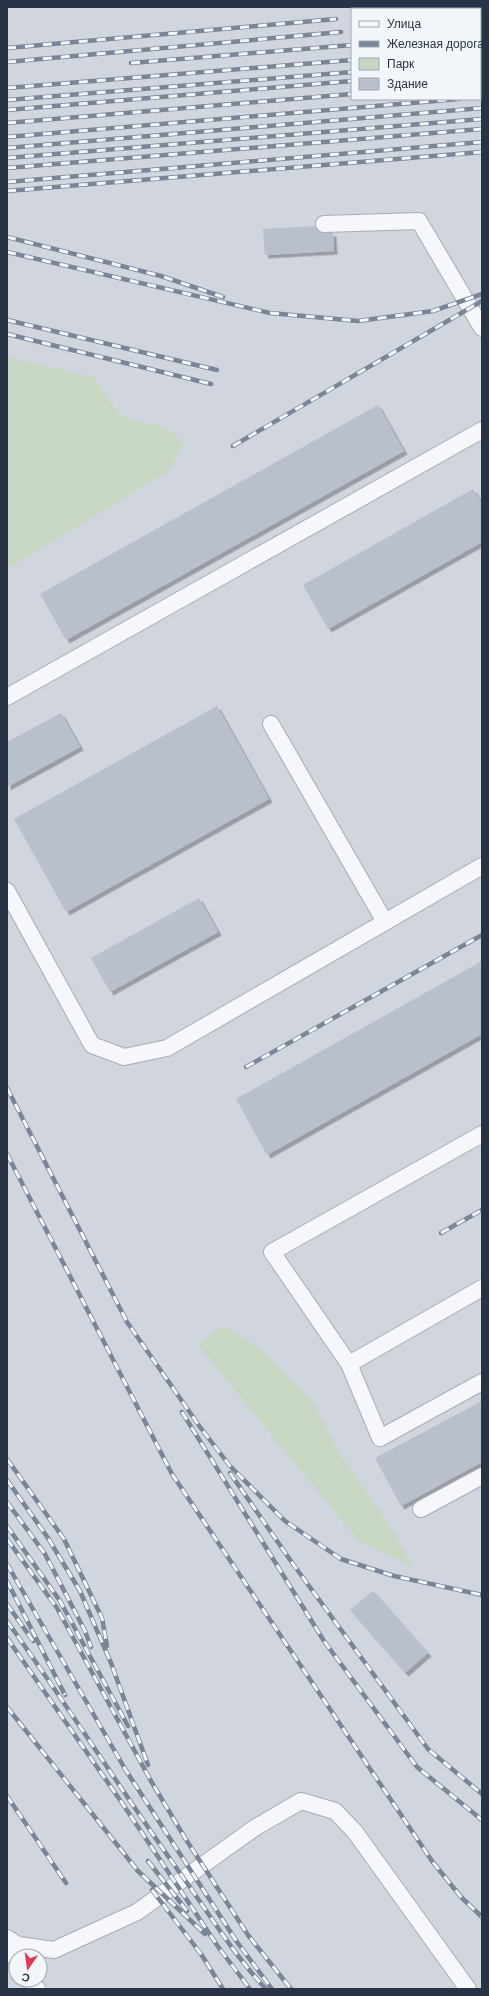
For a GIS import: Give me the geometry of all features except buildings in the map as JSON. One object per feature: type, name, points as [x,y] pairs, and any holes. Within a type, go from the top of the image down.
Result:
[{"type":"street","points":[[324,224],[419,221],[482,328]]},
{"type":"street","points":[[7,697],[482,430]]},
{"type":"street","points":[[271,724],[385,922]]},
{"type":"street","points":[[7,891],[92,1045],[124,1057],[167,1048],[482,866]]},
{"type":"street","points":[[482,1134],[272,1252],[349,1364],[380,1438],[482,1382]]},
{"type":"street","points":[[349,1364],[482,1288]]},
{"type":"street","points":[[421,1509],[482,1476]]},
{"type":"street","points":[[7,1938],[18,1945],[54,1950],[130,1916],[256,1827],[301,1801],[334,1811],[355,1832],[468,1989]]},
{"type":"shaded area","points":[[7,7],[482,7],[482,1989],[7,1989]]},
{"type":"green space","points":[[7,357],[93,377],[120,416],[166,428],[184,443],[168,471],[7,569]]},
{"type":"green space","points":[[223,1326],[261,1349],[313,1403],[336,1448],[392,1530],[412,1566],[358,1540],[198,1345]]},
{"type":"railway","points":[[7,48],[336,19]]},
{"type":"railway","points":[[7,62],[341,32]]},
{"type":"railway","points":[[131,63],[351,45]]},
{"type":"railway","points":[[7,88],[351,60]]},
{"type":"railway","points":[[7,100],[351,72]]},
{"type":"railway","points":[[7,110],[351,81]]},
{"type":"railway","points":[[7,123],[351,94]]},
{"type":"railway","points":[[7,137],[447,100]]},
{"type":"railway","points":[[7,148],[482,108]]},
{"type":"railway","points":[[7,158],[482,119]]},
{"type":"railway","points":[[7,168],[482,129]]},
{"type":"railway","points":[[7,182],[482,142]]},
{"type":"railway","points":[[7,191],[482,152]]},
{"type":"railway","points":[[7,237],[161,276],[223,297]]},
{"type":"railway","points":[[7,252],[270,313],[358,321],[433,311],[482,294]]},
{"type":"railway","points":[[233,446],[482,301]]},
{"type":"railway","points":[[7,320],[217,370]]},
{"type":"railway","points":[[7,334],[211,384]]},
{"type":"railway","points":[[246,1067],[482,935]]},
{"type":"railway","points":[[7,1088],[127,1322],[200,1427],[230,1466],[285,1521],[341,1559],[394,1576],[482,1595]]},
{"type":"railway","points":[[7,1154],[172,1474],[432,1861],[461,1897],[482,1917]]},
{"type":"railway","points":[[441,1233],[482,1210]]},
{"type":"railway","points":[[182,1412],[324,1641],[417,1767],[482,1820]]},
{"type":"railway","points":[[7,1459],[64,1539],[102,1618],[107,1646]]},
{"type":"railway","points":[[230,1473],[293,1564],[428,1749],[482,1794]]},
{"type":"railway","points":[[7,1480],[48,1538],[80,1591],[111,1663],[148,1765]]},
{"type":"railway","points":[[7,1502],[45,1554],[85,1631],[91,1647]]},
{"type":"railway","points":[[7,1526],[60,1601],[128,1726]]},
{"type":"railway","points":[[7,1539],[57,1608],[151,1781],[185,1838],[248,1935],[291,1989]]},
{"type":"railway","points":[[7,1564],[125,1769],[237,1942],[272,1989]]},
{"type":"railway","points":[[7,1581],[65,1695]]},
{"type":"railway","points":[[7,1604],[33,1641]]},
{"type":"railway","points":[[7,1621],[224,1936],[266,1989]]},
{"type":"railway","points":[[7,1638],[120,1800],[219,1948],[250,1989]]},
{"type":"railway","points":[[7,1707],[138,1871],[205,1934]]},
{"type":"railway","points":[[7,1796],[66,1883]]},
{"type":"railway","points":[[148,1861],[187,1911]]},
{"type":"railway","points":[[152,1890],[201,1954],[223,1989]]}]
